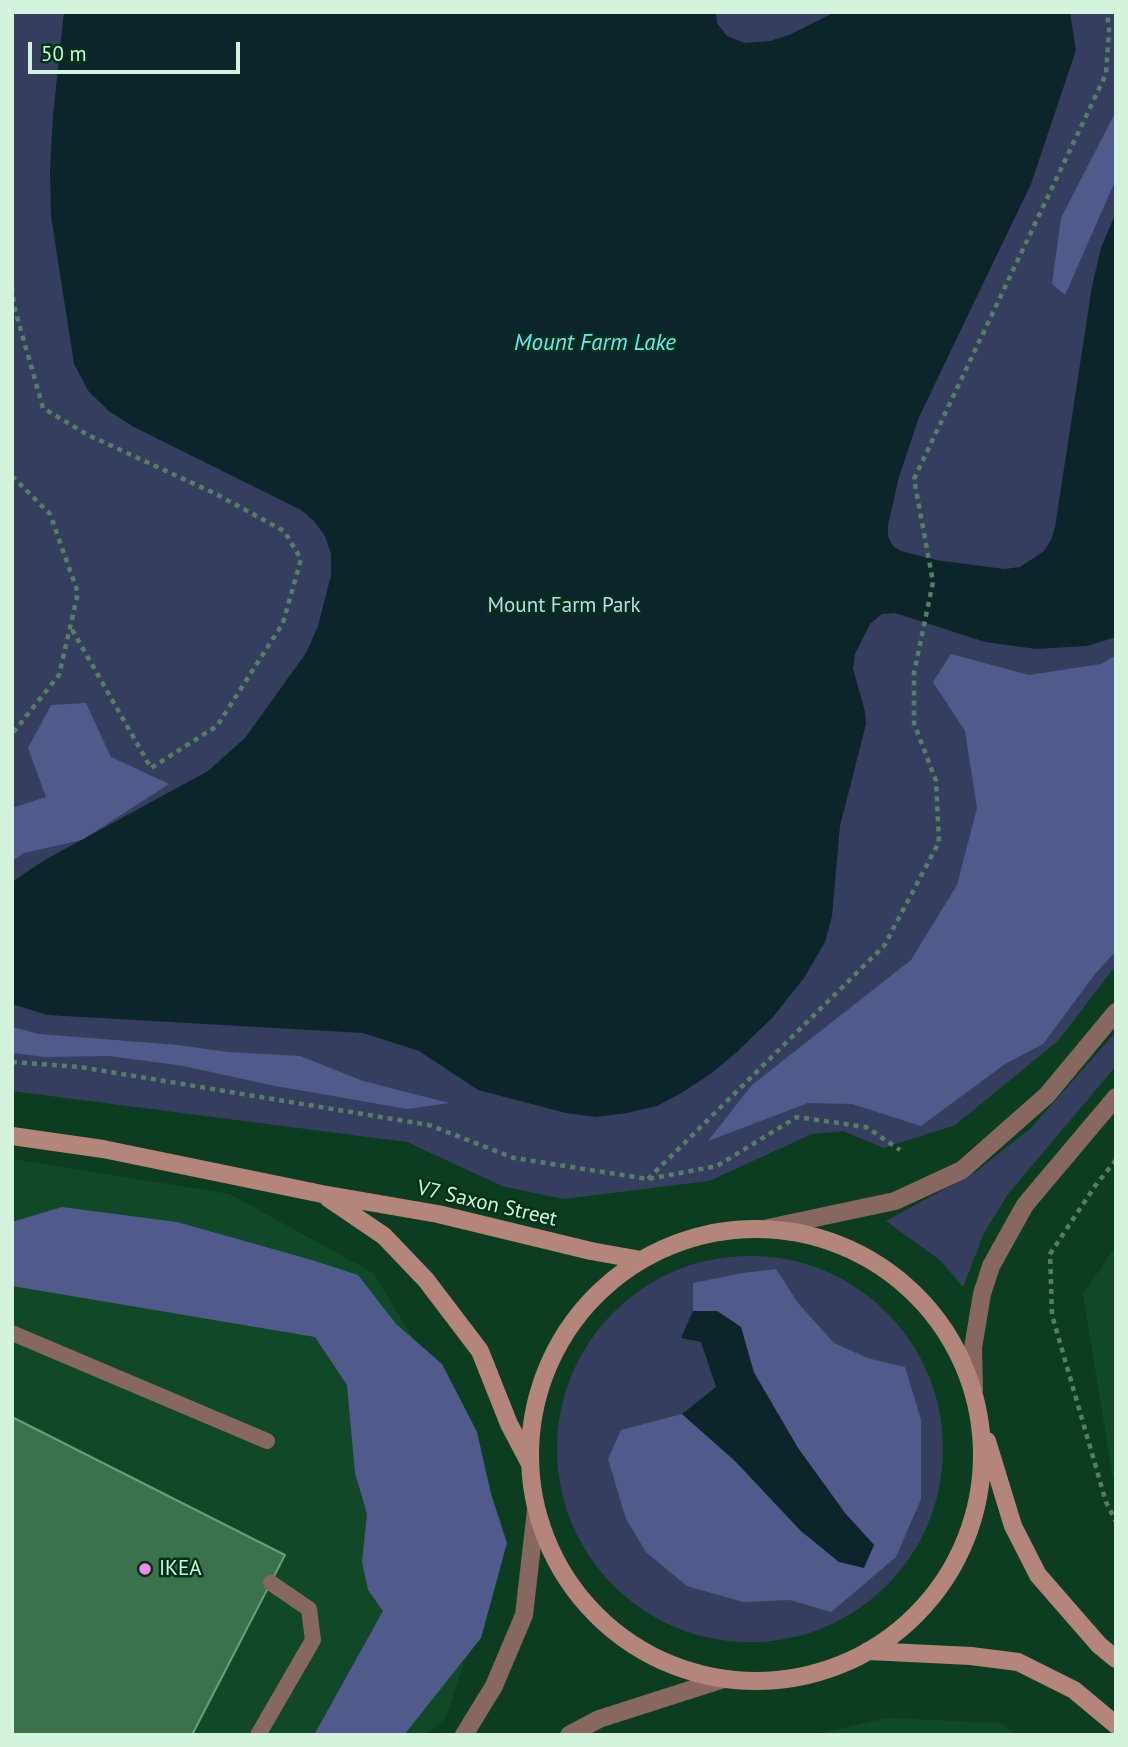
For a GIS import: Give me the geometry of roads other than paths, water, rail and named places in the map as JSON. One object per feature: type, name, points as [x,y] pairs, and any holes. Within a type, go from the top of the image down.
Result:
[{"type":"main road","name":"V7 Saxon Street","points":[[12,1136],[103,1149],[322,1194],[438,1214],[591,1251],[641,1260]]},
{"type":"main road","name":"V7 Saxon Street","points":[[322,1194],[384,1236],[434,1290],[480,1351],[509,1424],[529,1462]]},
{"type":"main road","points":[[980,1417],[982,1472],[971,1526],[948,1576],[913,1619],[869,1651],[810,1674],[773,1681],[724,1679],[672,1666],[625,1640],[585,1604],[555,1560],[536,1510],[529,1462],[533,1414],[547,1368],[570,1325],[602,1289],[641,1260],[702,1235],[768,1228],[823,1238],[873,1260],[917,1294],[951,1338],[974,1389],[1013,1526],[1038,1575],[1099,1645],[1116,1659]]},
{"type":"main road","points":[[869,1651],[971,1656],[1018,1662],[1074,1690],[1116,1725]]},
{"type":"street","points":[[768,1228],[895,1201],[962,1170],[1047,1095],[1116,1012]]},
{"type":"street","points":[[974,1389],[973,1348],[982,1294],[992,1266],[1025,1205],[1116,1097]]},
{"type":"street","points":[[464,1735],[494,1686],[524,1615],[536,1510]]},
{"type":"street","points":[[569,1735],[599,1719],[724,1679]]},
{"type":"lane","points":[[12,1333],[267,1441]]},
{"type":"lane","points":[[258,1735],[313,1640],[309,1609],[271,1583]]},
{"type":"water","name":"Mount Farm Lake","points":[[64,12],[716,12],[717,23],[727,36],[745,43],[770,41],[789,35],[835,12],[1070,12],[1076,50],[1031,184],[919,417],[899,477],[888,536],[893,546],[901,551],[936,560],[1004,569],[1020,567],[1044,551],[1055,527],[1092,286],[1101,248],[1116,212],[1116,637],[1087,646],[1036,649],[985,642],[895,613],[882,614],[870,624],[855,654],[853,668],[866,724],[840,826],[832,916],[825,942],[804,978],[773,1017],[712,1073],[683,1092],[657,1106],[596,1117],[566,1113],[478,1090],[419,1051],[363,1033],[47,1015],[12,1004],[12,882],[43,861],[208,771],[245,738],[306,653],[318,626],[331,575],[331,554],[325,536],[301,510],[134,427],[110,412],[89,392],[74,364],[51,216],[53,115]]},
{"type":"water","points":[[693,1311],[717,1311],[741,1327],[754,1373],[798,1448],[845,1513],[874,1545],[864,1568],[839,1562],[801,1531],[735,1461],[682,1414],[716,1387],[701,1342],[681,1338]]},
{"type":"place","name":"IKEA","points":[[145,1569]]},
{"type":"park label","name":"Mount Farm Park","points":[[564,606]]}]
